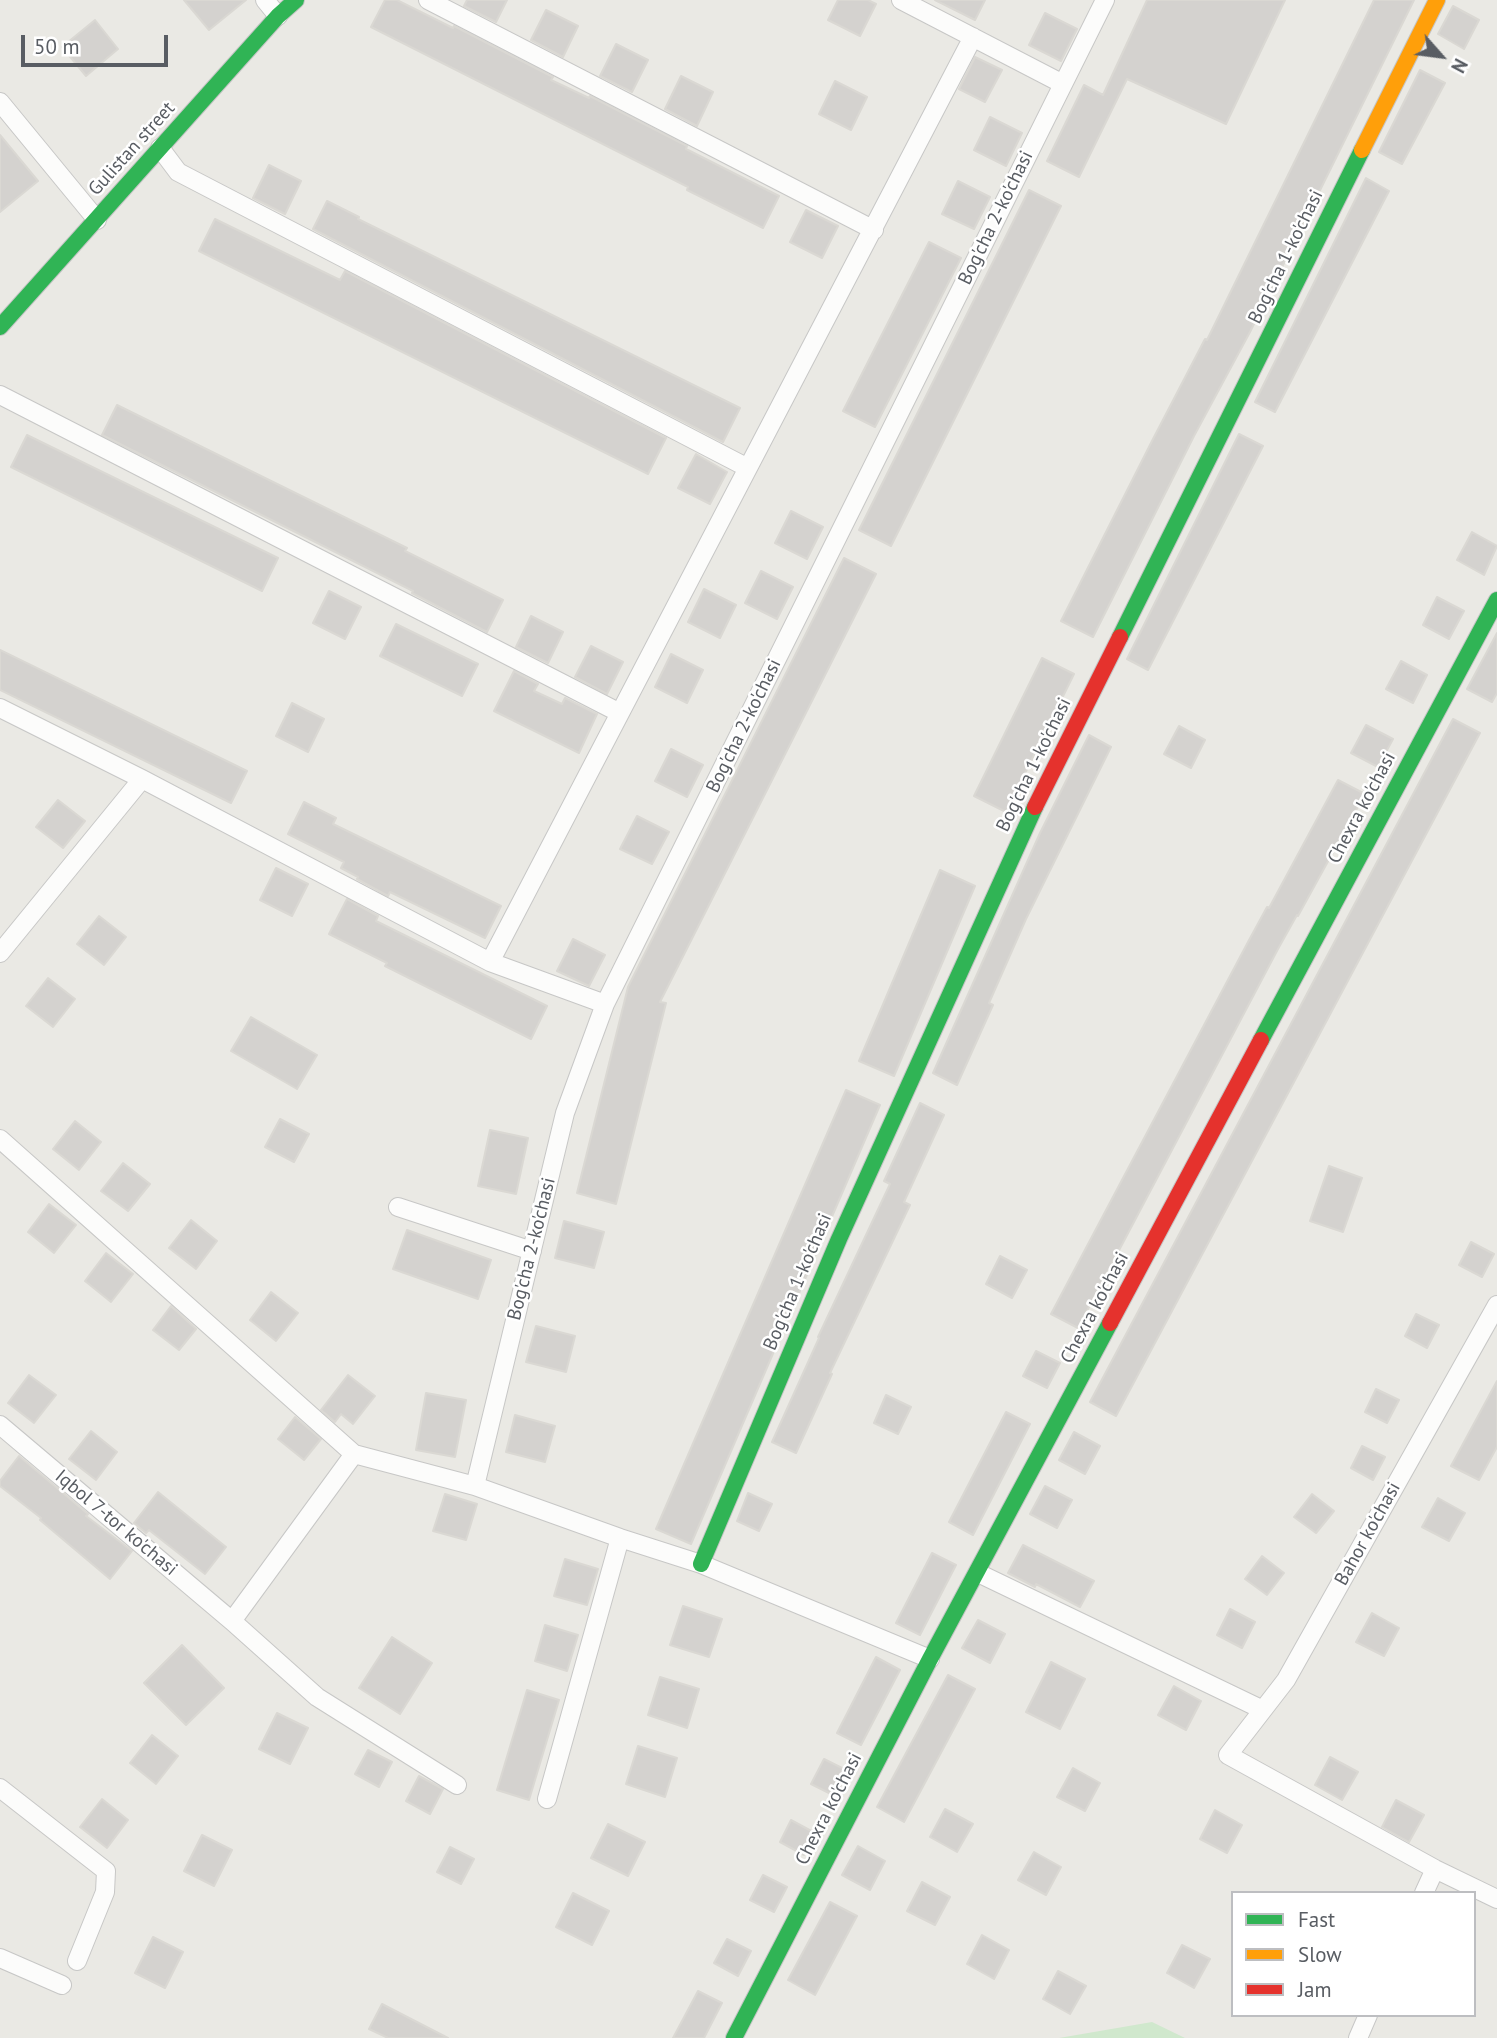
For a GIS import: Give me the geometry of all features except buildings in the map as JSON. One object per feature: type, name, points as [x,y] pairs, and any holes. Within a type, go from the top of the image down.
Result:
[{"type":"street","points":[[265,0],[278,16]]},
{"type":"street","name":"Gulistan street","points":[[0,327],[278,16],[296,0]]},
{"type":"street","points":[[428,0],[874,230]]},
{"type":"street","points":[[901,0],[1063,84]]},
{"type":"street","name":"Bog'cha 2-ko'chasi","points":[[475,1486],[565,1113],[605,1004],[1105,0]]},
{"type":"street","name":"Bog'cha 1-ko'chasi","points":[[701,1564],[839,1238],[1026,826],[1437,0]]},
{"type":"street","points":[[490,962],[973,37]]},
{"type":"street","points":[[0,102],[97,220]]},
{"type":"street","points":[[160,148],[178,172],[748,468]]},
{"type":"street","points":[[0,395],[620,713]]},
{"type":"street","name":"Chexra ko'chasi","points":[[734,2038],[930,1659],[1497,600]]},
{"type":"street","points":[[0,708],[142,779],[490,962],[605,1004]]},
{"type":"street","points":[[0,953],[142,779]]},
{"type":"street","points":[[0,1139],[354,1454],[475,1486],[701,1564],[930,1659]]},
{"type":"street","points":[[398,1207],[532,1251]]},
{"type":"street","name":"Bahor ko'chasi","points":[[1435,1869],[1228,1755],[1286,1680],[1497,1305]]},
{"type":"street","name":"Iqbol 7-tor ko'chasi","points":[[0,1425],[232,1621],[317,1697],[457,1785]]},
{"type":"street","points":[[232,1621],[354,1454]]},
{"type":"street","points":[[547,1799],[620,1538]]},
{"type":"street","points":[[978,1573],[1261,1709]]},
{"type":"street","points":[[0,1788],[106,1871],[105,1892],[77,1961]]},
{"type":"street","points":[[1425,1891],[1435,1869],[1497,1899]]},
{"type":"street","points":[[0,1958],[62,1985]]},
{"type":"street","points":[[1358,2038],[1367,2017]]},
{"type":"green space","points":[[1152,2022],[1185,2038],[1059,2038]]},
{"type":"traffic: fast","points":[[0,327],[278,16],[296,0]]},
{"type":"traffic: fast","points":[[1120,637],[1362,150]]},
{"type":"traffic: fast","points":[[1261,1040],[1497,600]]},
{"type":"traffic: fast","points":[[701,1564],[839,1239],[1035,807]]},
{"type":"traffic: fast","points":[[734,2038],[930,1659],[1110,1323]]},
{"type":"traffic: slow","points":[[1362,150],[1437,0]]},
{"type":"traffic: jam","points":[[1035,807],[1120,637]]},
{"type":"traffic: jam","points":[[1110,1323],[1261,1040]]}]
